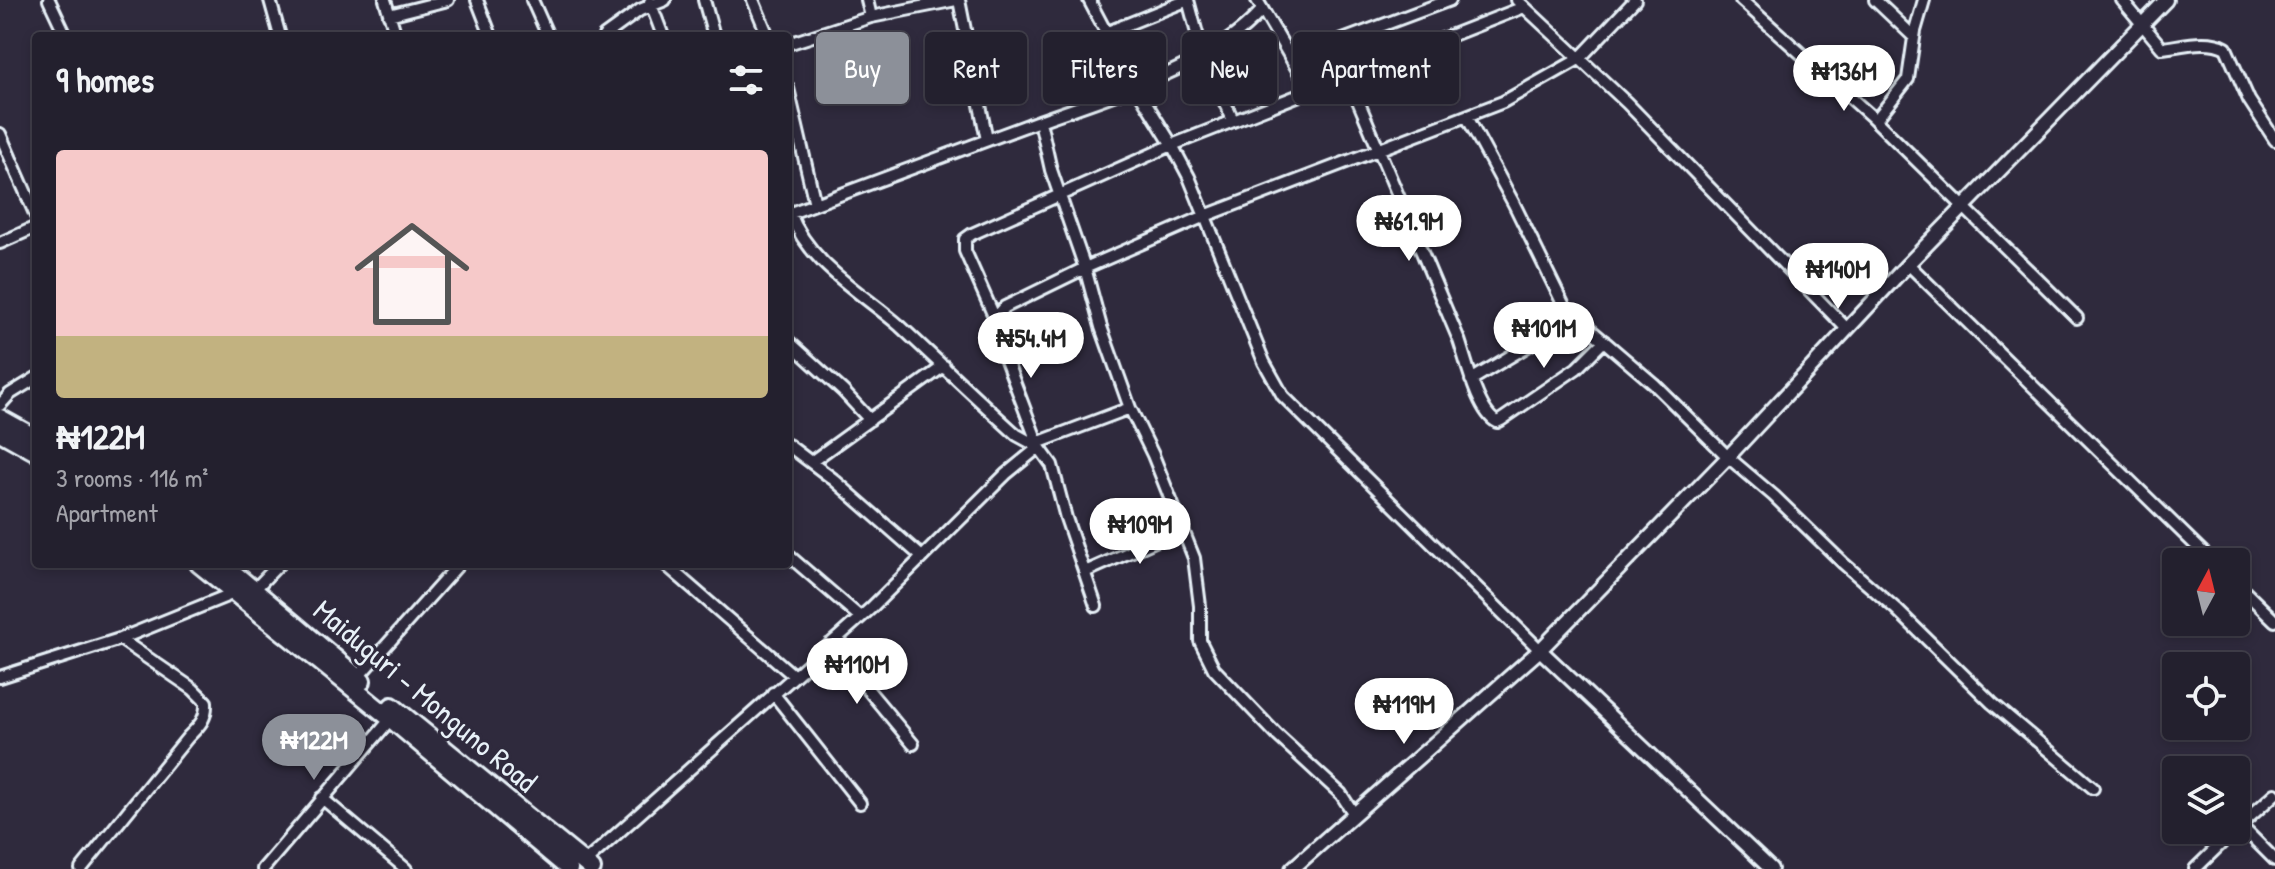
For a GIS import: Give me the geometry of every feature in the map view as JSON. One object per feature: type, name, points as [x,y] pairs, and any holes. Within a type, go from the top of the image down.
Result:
[{"type":"main road","points":[[0,418],[32,436]]},
{"type":"main road","points":[[0,432],[32,450]]},
{"type":"main road","name":"Maiduguri - Monguno Road","points":[[204,568],[394,715],[575,867]]},
{"type":"main road","name":"Maiduguri - Monguno Road","points":[[228,568],[358,677],[394,715]]},
{"type":"street","points":[[49,0],[64,32]]},
{"type":"street","points":[[270,0],[279,32]]},
{"type":"street","points":[[385,0],[395,32]]},
{"type":"street","points":[[389,15],[448,0]]},
{"type":"street","points":[[477,0],[489,32]]},
{"type":"street","points":[[532,0],[546,32]]},
{"type":"street","points":[[609,32],[650,3],[665,0]]},
{"type":"street","points":[[704,0],[713,32]]},
{"type":"street","points":[[753,0],[766,32]]},
{"type":"street","points":[[867,0],[871,17]]},
{"type":"street","points":[[792,43],[871,17],[958,0],[987,140]]},
{"type":"street","points":[[1089,0],[1108,32],[1188,0],[1197,32]]},
{"type":"street","points":[[1257,0],[1292,59],[1450,0]]},
{"type":"street","points":[[1096,606],[1052,465],[1038,445],[1001,347],[999,314],[1005,307],[1205,216],[1503,102],[1579,59],[1635,0]]},
{"type":"street","points":[[1875,0],[1914,37]]},
{"type":"street","points":[[1876,120],[1908,79],[1914,37],[1924,0]]},
{"type":"street","points":[[2122,0],[2162,48],[2202,43],[2220,44],[2226,48],[2249,100],[2275,140]]},
{"type":"street","points":[[1292,869],[1540,650],[1728,457],[1908,264],[2166,0]]},
{"type":"street","points":[[1745,1],[1876,120],[2077,318]]},
{"type":"street","points":[[650,3],[661,32]]},
{"type":"street","points":[[1454,32],[1520,4],[1627,103],[1847,329]]},
{"type":"street","points":[[1240,32],[1261,11]]},
{"type":"street","points":[[998,325],[965,251],[965,239],[1172,145],[1293,97]]},
{"type":"street","points":[[792,213],[1086,104]]},
{"type":"street","points":[[1146,104],[1172,145],[1205,216],[1264,362],[1283,396],[1540,650],[1771,869]]},
{"type":"street","points":[[1226,104],[1233,120]]},
{"type":"street","points":[[1359,104],[1459,340],[1471,380],[1490,419],[1497,422],[1577,368],[1604,341]]},
{"type":"street","points":[[792,105],[815,204]]},
{"type":"street","points":[[1467,117],[1565,308],[1654,384],[1728,457],[1896,609],[1992,703],[2093,788]]},
{"type":"street","points":[[1040,121],[1059,195],[1085,268],[1101,327],[1130,408],[1153,455],[1194,558],[1200,606],[1200,641],[1214,669],[1277,735],[1341,794],[1354,814]]},
{"type":"street","points":[[0,134],[32,207]]},
{"type":"street","points":[[792,221],[816,257],[944,366],[1017,435],[1038,445]]},
{"type":"street","points":[[0,243],[32,229]]},
{"type":"street","points":[[1908,264],[2199,548]]},
{"type":"street","points":[[1471,380],[1576,317]]},
{"type":"street","points":[[792,345],[870,420]]},
{"type":"street","points":[[811,462],[944,366]]},
{"type":"street","points":[[0,405],[10,394],[32,380]]},
{"type":"street","points":[[575,867],[860,617],[1038,445],[1130,408]]},
{"type":"street","points":[[792,448],[922,557]]},
{"type":"street","points":[[1085,572],[1182,529]]},
{"type":"street","points":[[792,558],[860,617]]},
{"type":"street","points":[[255,589],[275,568]]},
{"type":"street","points":[[358,677],[455,568]]},
{"type":"street","points":[[670,568],[794,676]]},
{"type":"street","points":[[0,677],[120,639],[234,593]]},
{"type":"street","points":[[2250,597],[2275,621]]},
{"type":"street","points":[[81,869],[204,721],[207,710],[206,702],[193,689],[120,639]]},
{"type":"street","points":[[830,644],[913,744]]},
{"type":"street","points":[[773,693],[860,803]]},
{"type":"street","points":[[263,869],[394,715]]},
{"type":"street","points":[[2250,816],[2275,794]]},
{"type":"street","points":[[322,798],[406,869]]},
{"type":"street","points":[[2250,839],[2275,860]]},
{"type":"street","points":[[2195,869],[2221,844]]}]
